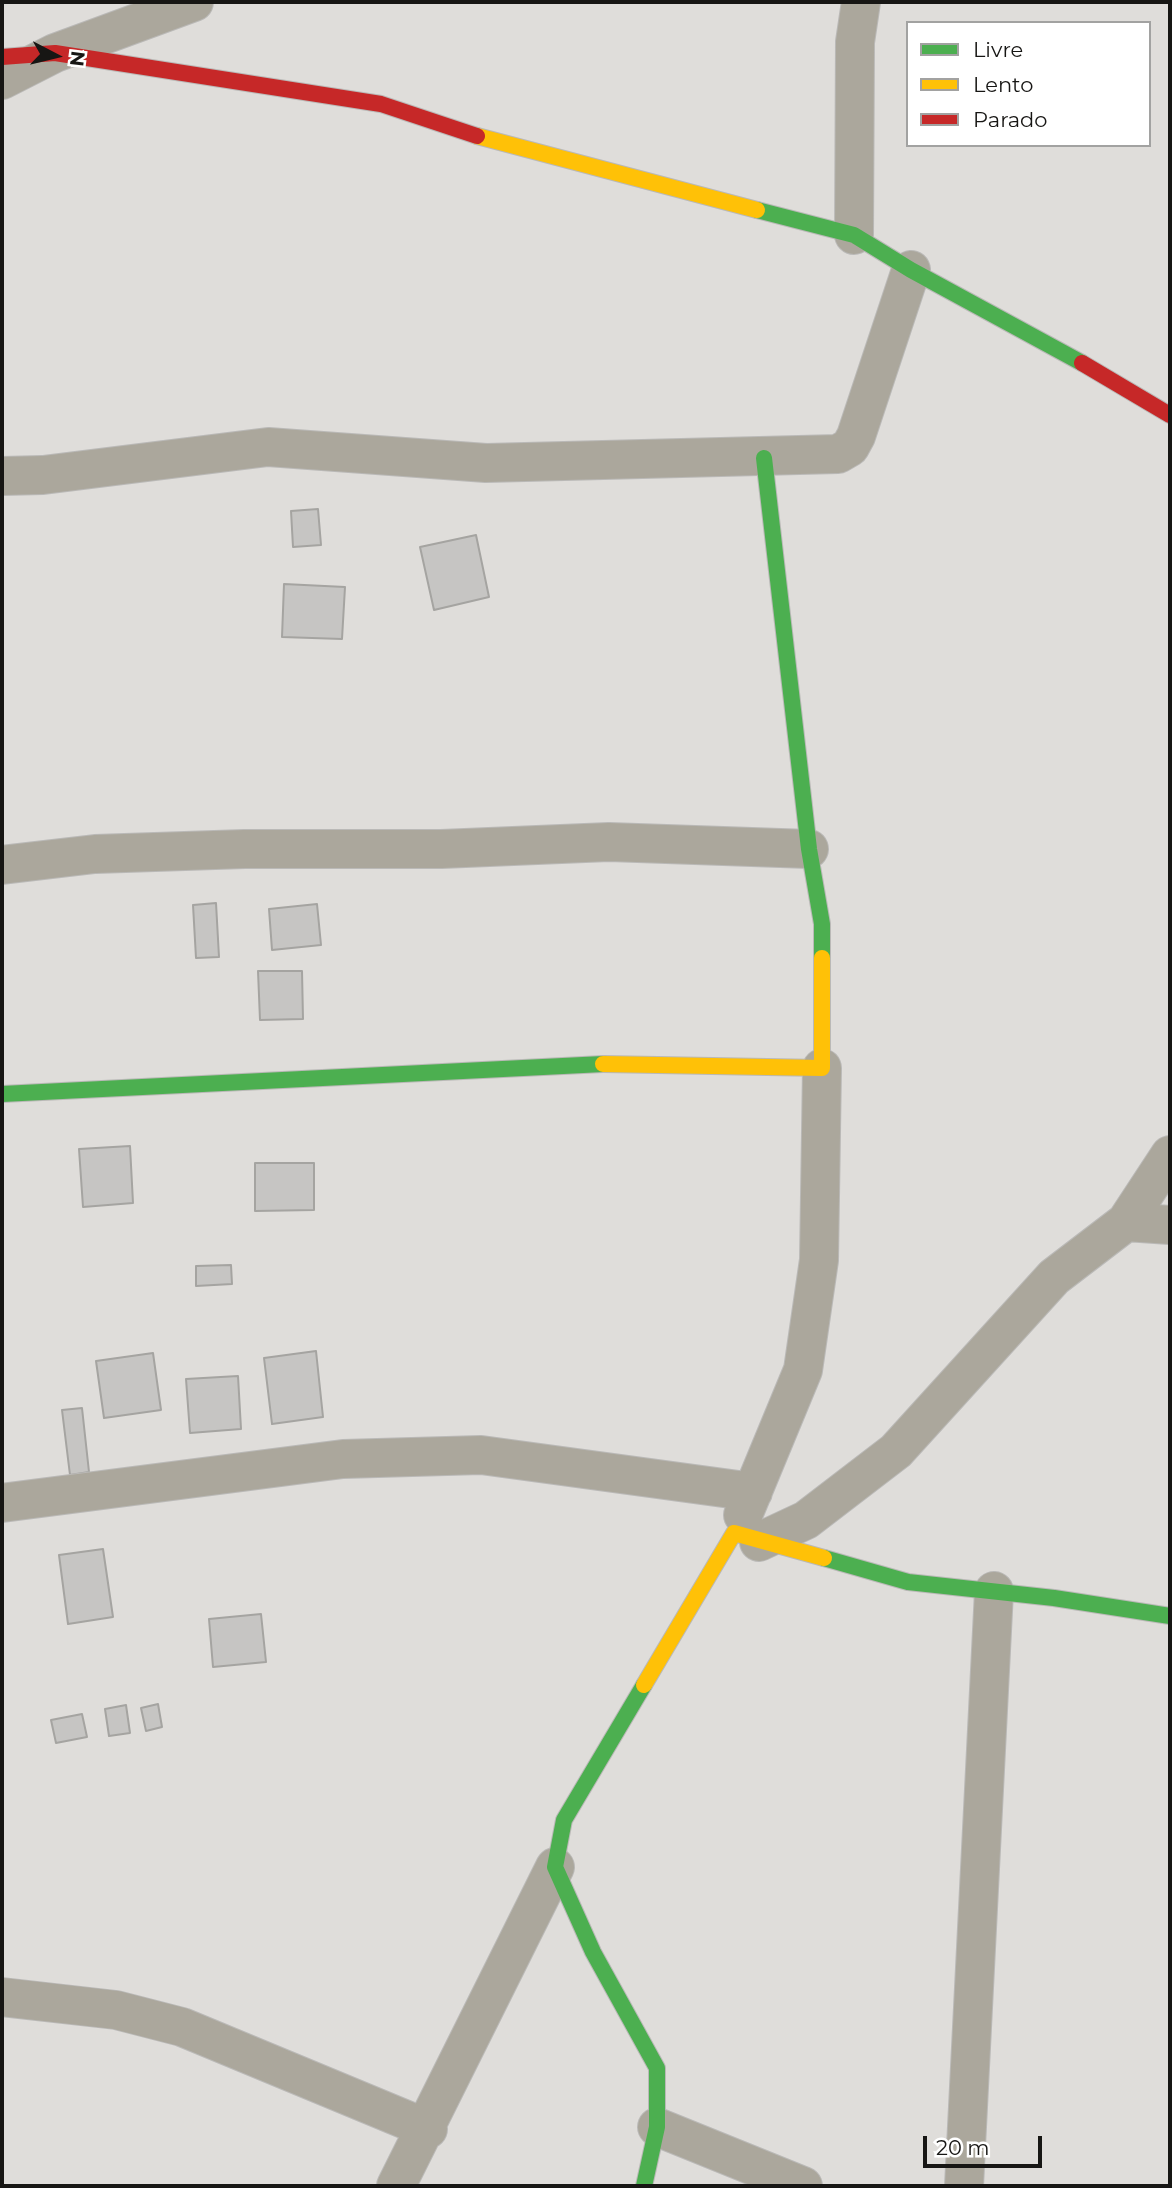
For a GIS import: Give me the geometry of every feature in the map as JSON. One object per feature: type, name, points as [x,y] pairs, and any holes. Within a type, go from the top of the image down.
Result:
[{"type":"street","points":[[2,80],[55,53],[194,2]]},
{"type":"street","points":[[854,235],[855,42],[861,2]]},
{"type":"street","points":[[2,57],[55,53],[381,104],[498,143],[854,235],[911,270],[1016,325],[1170,415]]},
{"type":"street","points":[[2,476],[43,475],[268,447],[486,463],[764,458],[838,454],[849,447],[911,270]]},
{"type":"street","points":[[396,2186],[428,2129],[555,1867],[564,1820],[747,1538],[753,1492],[803,1370],[819,1260],[822,924],[809,849],[764,458]]},
{"type":"street","points":[[2,865],[95,854],[245,849],[441,849],[609,842],[809,849]]},
{"type":"street","points":[[2,1094],[620,1063],[822,1068]]},
{"type":"street","points":[[747,1538],[806,1520],[896,1451],[1054,1277],[1126,1222],[1170,1155]]},
{"type":"street","points":[[1126,1222],[1170,1226]]},
{"type":"street","points":[[2,1503],[343,1459],[481,1455],[753,1492]]},
{"type":"street","points":[[747,1538],[908,1582],[994,1591],[1170,1616]]},
{"type":"street","points":[[964,2186],[994,1591]]},
{"type":"street","points":[[555,1867],[593,1952],[657,2068],[657,2127],[644,2186]]},
{"type":"street","points":[[2,1997],[116,2010],[182,2027],[235,2046],[428,2129]]},
{"type":"street","points":[[657,2127],[803,2186]]},
{"type":"building","points":[[318,509],[321,545],[293,547],[291,511]]},
{"type":"building","points":[[476,535],[489,597],[434,610],[420,547]]},
{"type":"building","points":[[284,584],[345,587],[342,639],[282,637]]},
{"type":"building","points":[[216,903],[219,957],[196,958],[193,905]]},
{"type":"building","points":[[317,904],[321,945],[272,950],[269,909]]},
{"type":"building","points":[[258,971],[302,971],[303,1019],[260,1020]]},
{"type":"building","points":[[130,1146],[133,1203],[83,1207],[79,1149]]},
{"type":"building","points":[[255,1163],[314,1163],[314,1210],[255,1211]]},
{"type":"building","points":[[231,1265],[232,1284],[196,1286],[196,1266]]},
{"type":"building","points":[[316,1351],[323,1417],[272,1424],[264,1358]]},
{"type":"building","points":[[153,1353],[161,1410],[104,1418],[96,1361]]},
{"type":"building","points":[[238,1376],[241,1429],[190,1433],[186,1379]]},
{"type":"building","points":[[82,1408],[89,1472],[70,1475],[62,1410]]},
{"type":"building","points":[[103,1549],[113,1617],[68,1624],[59,1555]]},
{"type":"building","points":[[261,1614],[266,1662],[213,1667],[209,1619]]},
{"type":"building","points":[[158,1704],[162,1727],[146,1731],[141,1708]]},
{"type":"building","points":[[126,1705],[130,1733],[109,1736],[105,1709]]},
{"type":"building","points":[[82,1714],[87,1737],[56,1743],[51,1720]]},
{"type":"traffic: fast","points":[[757,210],[854,235],[911,270],[1082,363]]},
{"type":"traffic: fast","points":[[764,458],[809,849],[822,924],[822,958]]},
{"type":"traffic: fast","points":[[2,1094],[603,1064]]},
{"type":"traffic: fast","points":[[824,1558],[908,1582],[1054,1598],[1170,1616]]},
{"type":"traffic: fast","points":[[644,1685],[564,1820],[555,1867],[593,1952],[657,2068],[657,2127],[644,2186]]},
{"type":"traffic: slow","points":[[477,136],[757,210]]},
{"type":"traffic: slow","points":[[603,1064],[822,1068],[822,958]]},
{"type":"traffic: slow","points":[[644,1685],[734,1533],[824,1558]]},
{"type":"traffic: jam","points":[[2,57],[55,53],[381,104],[477,136]]},
{"type":"traffic: jam","points":[[1082,363],[1170,415]]}]
